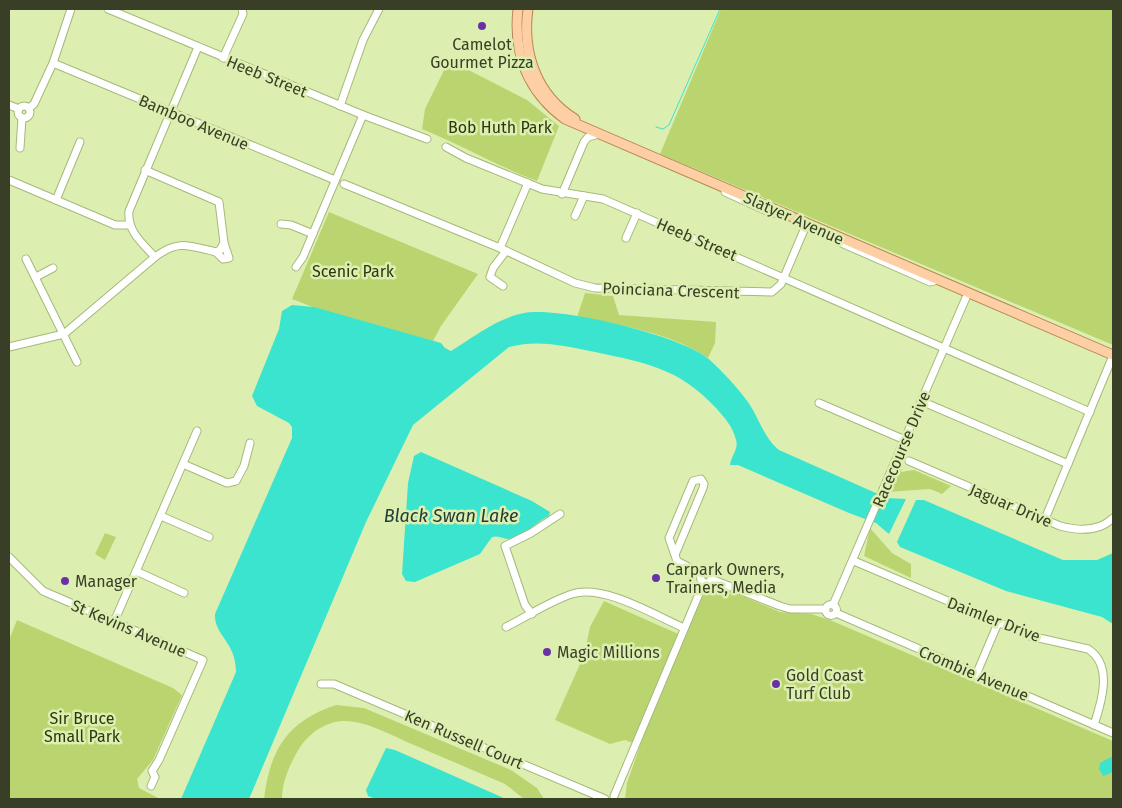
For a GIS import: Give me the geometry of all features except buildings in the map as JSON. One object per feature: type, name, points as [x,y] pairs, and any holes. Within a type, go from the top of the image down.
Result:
[{"type":"main road","name":"Slatyer Avenue","points":[[518,9],[518,46],[528,79],[546,105],[574,124],[590,129]]},
{"type":"main road","name":"Slatyer Avenue","points":[[528,9],[527,44],[534,72],[553,100],[569,116],[590,129],[1113,357]]},
{"type":"street","points":[[22,118],[30,115],[30,108],[34,104],[53,63],[71,9]]},
{"type":"street","name":"Heeb Street","points":[[108,9],[340,106],[427,139]]},
{"type":"street","points":[[340,106],[363,40],[379,9]]},
{"type":"street","points":[[223,58],[244,11]]},
{"type":"street","points":[[155,257],[130,225],[129,211],[198,47]]},
{"type":"street","name":"Bamboo Avenue","points":[[53,63],[335,180]]},
{"type":"street","points":[[9,105],[18,109]]},
{"type":"street","points":[[18,109],[24,105],[30,108]]},
{"type":"street","points":[[18,109],[18,115],[22,118],[20,148]]},
{"type":"street","points":[[296,267],[363,115]]},
{"type":"street","points":[[574,124],[583,134],[584,142]]},
{"type":"street","points":[[562,194],[584,142],[588,137],[600,134]]},
{"type":"street","points":[[56,200],[80,142]]},
{"type":"street","name":"Heeb Street","points":[[446,147],[528,183],[562,194],[603,199],[1090,412]]},
{"type":"street","points":[[9,347],[64,334],[166,249],[180,244],[216,252],[223,259],[229,258],[224,243],[219,202],[145,170]]},
{"type":"street","points":[[9,180],[116,225],[130,225]]},
{"type":"street","points":[[503,286],[490,278],[503,250],[528,183]]},
{"type":"street","points":[[344,184],[503,250]]},
{"type":"street","points":[[575,216],[584,196]]},
{"type":"street","points":[[626,238],[637,213]]},
{"type":"street","name":"Poinciana Crescent","points":[[503,250],[576,283],[595,288],[767,293],[778,288],[807,223]]},
{"type":"street","points":[[282,224],[291,224],[312,234]]},
{"type":"street","points":[[216,252],[222,249],[224,243]]},
{"type":"street","points":[[26,259],[77,362]]},
{"type":"street","points":[[36,277],[53,268]]},
{"type":"street","name":"Racecourse Drive","points":[[834,609],[884,487],[968,293]]},
{"type":"street","points":[[1045,519],[1113,357]]},
{"type":"street","points":[[921,401],[1068,464]]},
{"type":"street","points":[[819,402],[904,440]]},
{"type":"street","points":[[114,622],[197,431]]},
{"type":"street","points":[[183,464],[227,483],[236,481],[244,466],[250,443]]},
{"type":"street","name":"Jaguar Drive","points":[[908,462],[1075,530],[1097,528],[1113,518]]},
{"type":"street","points":[[675,555],[703,488],[704,484],[701,479],[693,481],[669,538],[677,561],[702,574],[708,573],[711,579],[780,606],[790,609],[826,609],[828,606],[834,609]]},
{"type":"street","points":[[532,614],[526,606],[505,546],[531,533],[560,514]]},
{"type":"street","points":[[161,516],[209,537]]},
{"type":"street","name":"St Kevins Avenue","points":[[9,557],[17,562],[39,589],[203,660],[159,760],[152,771],[155,777],[151,786]]},
{"type":"street","name":"Daimler Drive","points":[[854,561],[1030,636],[1088,649],[1096,653],[1103,671],[1103,694],[1094,725]]},
{"type":"street","points":[[136,571],[184,593]]},
{"type":"street","points":[[702,574],[701,579],[704,582]]},
{"type":"street","points":[[704,582],[708,583],[711,579]]},
{"type":"street","points":[[605,799],[608,796],[616,798],[704,582]]},
{"type":"street","points":[[506,627],[572,594],[591,591],[608,595],[684,628]]},
{"type":"street","name":"Crombie Avenue","points":[[834,609],[976,675],[1113,733]]},
{"type":"street","points":[[976,675],[998,623]]},
{"type":"street","name":"Ken Russell Court","points":[[321,684],[334,684],[605,799]]},
{"type":"green space","points":[[721,9],[1113,10],[1113,345],[660,154]]},
{"type":"green space","name":"Bob Huth Park","points":[[449,60],[527,100],[559,126],[537,181],[422,129],[425,109]]},
{"type":"green space","name":"Scenic Park","points":[[329,212],[478,274],[441,326],[433,341],[323,311],[292,299]]},
{"type":"green space","points":[[585,293],[613,296],[619,315],[716,322],[715,343],[708,358],[693,349],[662,336],[577,317]]},
{"type":"green space","points":[[903,465],[901,472],[914,470],[951,486],[942,494],[930,489],[887,492],[899,467]]},
{"type":"green space","points":[[870,528],[892,553],[911,564],[911,578],[864,556]]},
{"type":"green space","points":[[105,533],[116,537],[105,560],[95,554]]},
{"type":"green space","name":"Gold Coast Turf Club","points":[[717,585],[780,612],[811,614],[830,620],[1113,741],[1113,799],[625,799],[627,783],[640,746],[625,740],[610,744],[555,720],[584,655],[590,627],[604,601],[685,637],[701,599],[706,592]]},
{"type":"green space","name":"Sir Bruce Small Park","points":[[17,620],[173,688],[182,695],[153,760],[137,779],[139,788],[160,799],[9,799],[9,640]]},
{"type":"green space","points":[[336,705],[364,708],[511,770],[537,788],[544,799],[524,799],[505,784],[379,729],[351,721],[342,721],[320,728],[303,743],[288,771],[282,799],[264,799],[271,765],[284,739],[305,719]]},
{"type":"water","points":[[292,305],[314,307],[441,343],[451,351],[504,319],[524,313],[541,312],[591,318],[649,333],[696,351],[710,360],[744,396],[769,440],[779,450],[887,498],[906,499],[889,534],[876,523],[738,465],[730,465],[737,443],[731,427],[719,412],[689,384],[661,369],[630,360],[563,346],[541,343],[509,347],[413,425],[366,522],[249,799],[181,799],[236,672],[233,653],[218,628],[215,614],[292,438],[292,427],[289,423],[257,406],[252,396],[279,329],[282,311]]},
{"type":"water","name":"Black Swan Lake","points":[[421,452],[532,501],[550,512],[549,516],[520,536],[509,539],[497,536],[492,537],[480,554],[415,582],[406,581],[402,574],[408,483],[414,456]]},
{"type":"water","points":[[916,500],[924,500],[1063,560],[1097,560],[1113,553],[1113,624],[1102,617],[1006,591],[900,547],[897,542]]},
{"type":"water","points":[[386,748],[395,750],[506,799],[376,799],[368,796],[366,790]]},
{"type":"water","points":[[1113,756],[1113,772],[1103,776],[1099,769],[1100,763]]},
{"type":"waterway","points":[[656,127],[663,129],[669,125],[720,9]]},
{"type":"place","name":"Camelot Gourmet Pizza","points":[[482,26]]},
{"type":"place","name":"Carpark Owners, Trainers, Media","points":[[656,578]]},
{"type":"place","name":"Manager","points":[[65,581]]},
{"type":"place","name":"Magic Millions","points":[[547,652]]},
{"type":"place","name":"Gold Coast Turf Club","points":[[776,684]]}]
